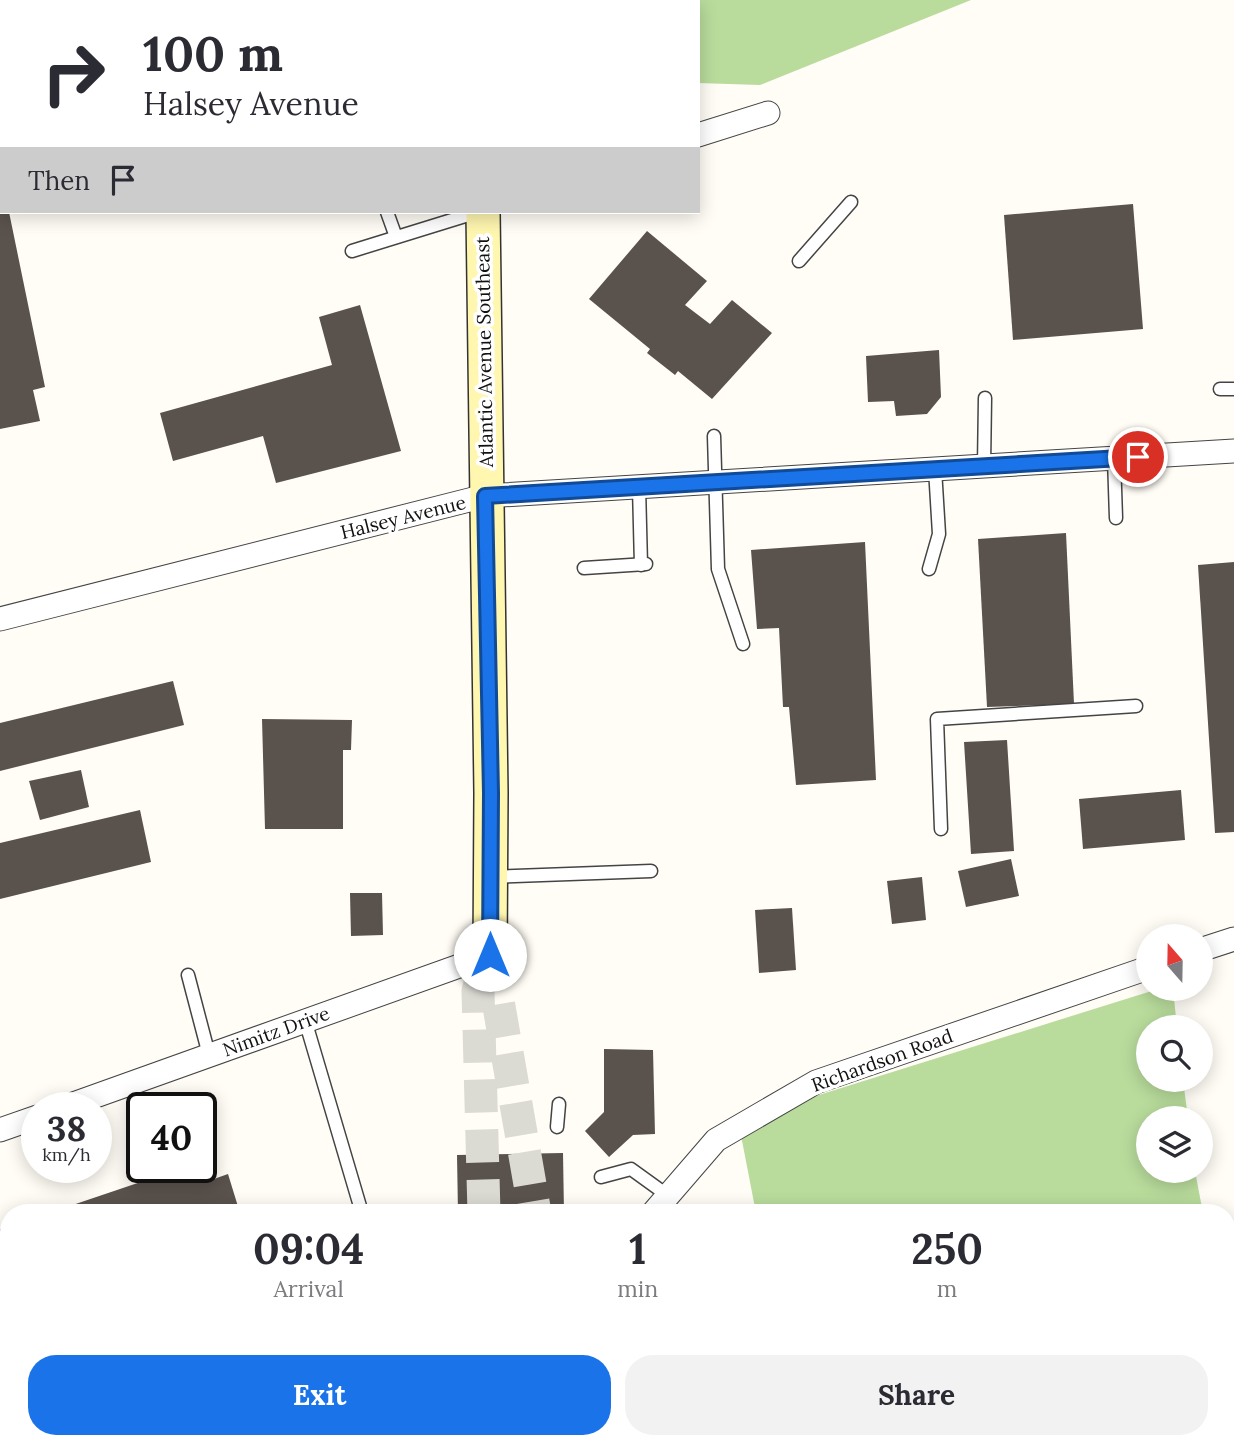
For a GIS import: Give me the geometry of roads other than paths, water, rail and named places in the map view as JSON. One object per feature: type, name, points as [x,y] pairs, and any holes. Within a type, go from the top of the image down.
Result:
[{"type":"street","points":[[700,135],[759,121]]},
{"type":"street","name":"Atlantic Avenue Southeast","points":[[480,214],[490,955]]},
{"type":"street","name":"Halsey Avenue","points":[[0,619],[485,496],[1234,451]]},
{"type":"street","points":[[1213,946],[1234,939]]},
{"type":"street","name":"Nimitz Drive","points":[[106,1092],[490,955]]},
{"type":"street","name":"Richardson Road","points":[[660,1204],[716,1140],[816,1082],[1136,972]]},
{"type":"street","points":[[0,1130],[21,1123]]},
{"type":"lane","points":[[799,261],[851,202]]},
{"type":"lane","points":[[388,214],[396,237]]},
{"type":"lane","points":[[352,251],[473,214]]},
{"type":"lane","points":[[984,466],[985,398]]},
{"type":"lane","points":[[714,436],[718,569],[743,644]]},
{"type":"lane","points":[[1114,458],[1116,518]]},
{"type":"lane","points":[[929,569],[939,534],[935,469]]},
{"type":"lane","points":[[584,568],[643,564],[639,487]]},
{"type":"lane","points":[[942,830],[937,719],[1136,706]]},
{"type":"lane","points":[[490,877],[651,871]]},
{"type":"lane","points":[[188,975],[209,1055]]},
{"type":"lane","points":[[305,1020],[359,1204]]},
{"type":"lane","points":[[557,1127],[559,1104]]},
{"type":"lane","points":[[601,1177],[631,1169],[660,1204]]},
{"type":"tunnel","points":[[490,955],[533,1204]]},
{"type":"tunnel","points":[[481,980],[478,991],[484,1204]]}]
